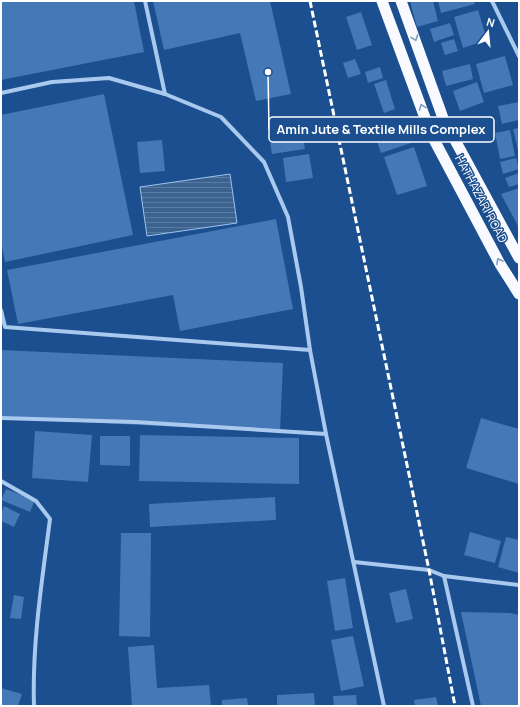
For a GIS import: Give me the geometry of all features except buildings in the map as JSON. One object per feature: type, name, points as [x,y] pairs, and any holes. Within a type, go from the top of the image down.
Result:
[{"type":"highway","name":"HATHAZARI ROAD","points":[[382,1],[431,134],[500,264],[519,294]]},
{"type":"highway","name":"HATHAZARI ROAD","points":[[402,1],[443,118],[519,258]]},
{"type":"street","points":[[145,1],[165,94]]},
{"type":"street","points":[[492,1],[519,56]]},
{"type":"street","points":[[1,93],[52,82],[109,78],[165,94],[222,117],[264,162],[288,217],[301,287],[310,350],[326,434],[384,706]]},
{"type":"street","points":[[1,310],[5,327],[310,350]]},
{"type":"street","points":[[1,418],[136,422],[326,434]]},
{"type":"street","points":[[1,481],[36,501],[50,519],[36,626],[33,679],[34,706]]},
{"type":"street","points":[[354,562],[428,570],[444,576],[519,585]]},
{"type":"street","points":[[444,576],[473,706]]},
{"type":"water","points":[[230,174],[237,223],[147,236],[140,187]]},
{"type":"railway","points":[[310,1],[429,570],[455,706]]},
{"type":"place","name":"Amin Jute & Textile Mills Complex","points":[[268,72]]}]
